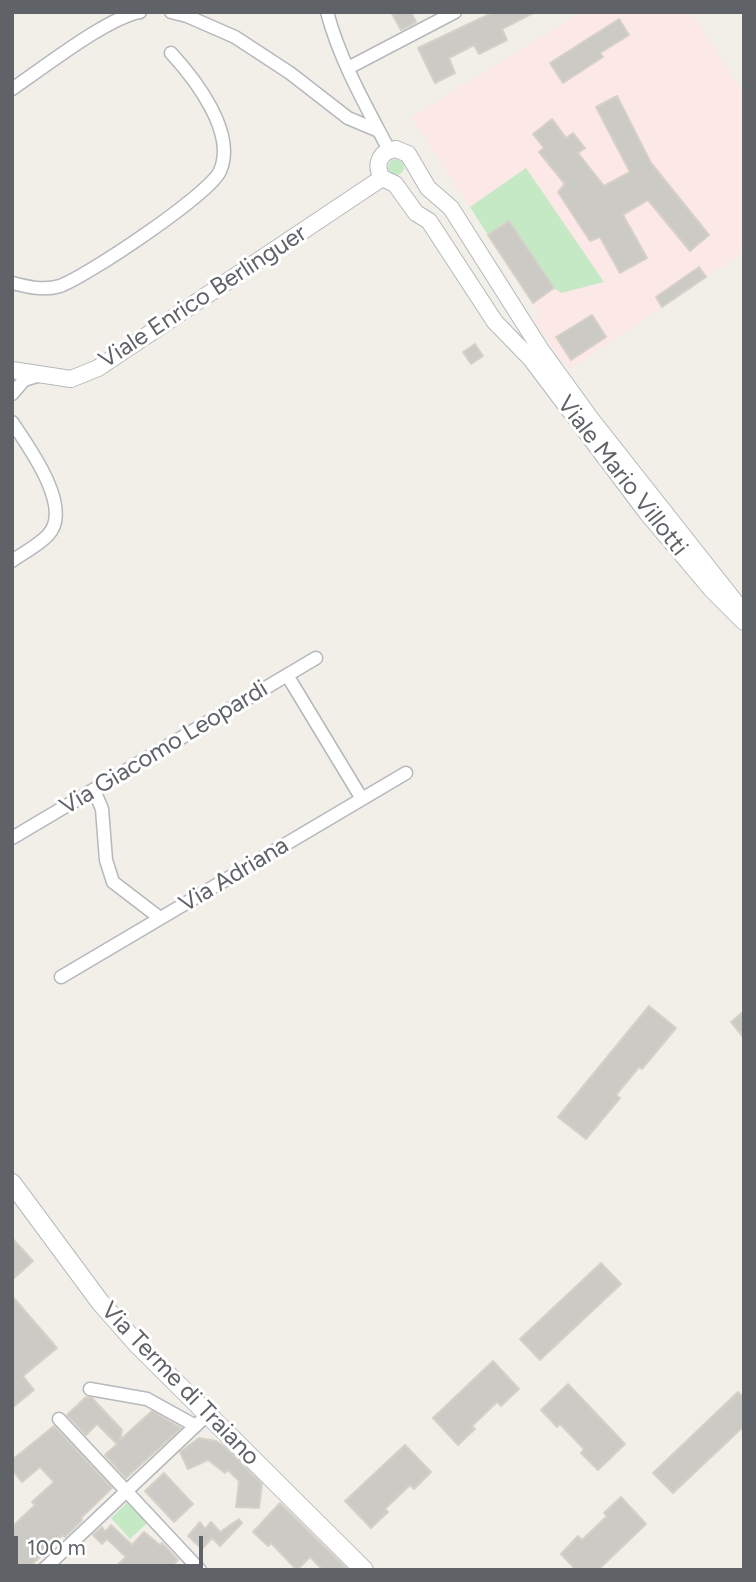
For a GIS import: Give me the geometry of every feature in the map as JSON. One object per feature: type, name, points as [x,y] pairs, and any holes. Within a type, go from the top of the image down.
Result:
[{"type":"main road","name":"Via Terme di Traiano","points":[[12,1183],[100,1303],[200,1420],[364,1570]]},
{"type":"street","points":[[12,89],[105,27],[129,14],[140,12]]},
{"type":"street","points":[[171,12],[235,37],[290,73],[348,118],[379,131]]},
{"type":"street","points":[[327,12],[348,68],[389,150]]},
{"type":"street","points":[[348,68],[455,12]]},
{"type":"street","points":[[12,283],[36,289],[59,286],[102,264],[202,194],[220,172],[223,149],[219,125],[187,71],[170,53]]},
{"type":"street","points":[[389,150],[401,150],[411,161],[412,169],[403,183],[388,181],[378,171],[378,161],[389,150]]},
{"type":"street","name":"Viale Mario Villotti","points":[[411,161],[428,188],[451,208],[541,350],[591,419],[744,613]]},
{"type":"street","name":"Viale Mario Villotti","points":[[388,181],[416,213],[429,221],[502,329],[531,359],[647,513],[712,590],[744,622]]},
{"type":"street","name":"Viale Enrico Berlinguer","points":[[12,370],[71,379],[99,368],[388,181]]},
{"type":"street","points":[[502,329],[510,328],[521,318]]},
{"type":"street","points":[[12,394],[24,380],[40,375]]},
{"type":"street","points":[[12,422],[37,459],[48,482],[57,519],[49,535],[12,561]]},
{"type":"street","name":"Via Giacomo Leopardi","points":[[12,838],[316,659]]},
{"type":"street","points":[[287,675],[362,799]]},
{"type":"street","name":"Via Adriana","points":[[61,977],[406,773]]},
{"type":"street","points":[[94,790],[103,809],[106,860],[114,882],[160,918]]},
{"type":"street","name":"Via Terme di Traiano","points":[[90,1389],[148,1399],[200,1420]]},
{"type":"street","points":[[59,1419],[200,1570]]},
{"type":"street","points":[[43,1570],[200,1420]]},
{"type":"shaded area","points":[[582,12],[690,12],[744,94],[744,252],[569,370],[534,321],[541,316],[411,117]]},
{"type":"green space","points":[[396,159],[402,161],[402,173],[396,175],[390,173],[388,167],[390,161]]},
{"type":"green space","points":[[526,168],[604,282],[561,293],[554,288],[510,221],[488,235],[470,207]]},
{"type":"green space","points":[[128,1502],[147,1523],[130,1539],[111,1518]]},
{"type":"building","points":[[391,12],[411,12],[416,22],[401,30]]},
{"type":"building","points":[[494,12],[535,12],[502,29],[507,40],[479,54],[474,45],[449,58],[455,73],[435,83],[418,48]]},
{"type":"building","points":[[619,19],[629,35],[600,53],[603,57],[563,83],[550,63]]},
{"type":"building","points":[[617,96],[651,163],[709,235],[690,251],[648,200],[623,215],[647,258],[620,273],[600,237],[590,241],[558,192],[565,184],[539,152],[544,148],[533,134],[552,119],[566,138],[573,133],[585,148],[578,153],[604,186],[630,172],[596,107]]},
{"type":"building","points":[[509,221],[554,288],[533,303],[488,235]]},
{"type":"building","points":[[699,267],[706,277],[662,307],[656,297]]},
{"type":"building","points":[[592,315],[606,337],[571,360],[556,337]]},
{"type":"building","points":[[475,344],[483,356],[471,364],[463,352]]},
{"type":"building","points":[[649,1006],[676,1028],[616,1095],[620,1098],[586,1139],[558,1117]]},
{"type":"building","points":[[744,1011],[744,1038],[731,1022]]},
{"type":"building","points":[[12,1238],[33,1261],[12,1280]]},
{"type":"building","points":[[601,1263],[621,1284],[540,1360],[520,1339]]},
{"type":"building","points":[[12,1296],[57,1348],[23,1376],[34,1390],[12,1408]]},
{"type":"building","points":[[493,1361],[519,1389],[501,1406],[497,1402],[472,1426],[475,1429],[458,1445],[433,1418]]},
{"type":"building","points":[[568,1384],[625,1444],[598,1470],[581,1453],[584,1449],[560,1424],[557,1427],[541,1410]]},
{"type":"building","points":[[738,1392],[744,1398],[744,1426],[673,1493],[653,1473]]},
{"type":"building","points":[[86,1397],[92,1398],[122,1430],[120,1440],[152,1411],[181,1428],[126,1478],[105,1455],[117,1444],[97,1424],[86,1435],[67,1415]]},
{"type":"building","points":[[54,1426],[112,1488],[65,1537],[63,1535],[26,1570],[12,1570],[12,1527],[35,1505],[32,1502],[54,1482],[40,1467],[22,1482],[12,1470],[12,1460]]},
{"type":"building","points":[[199,1438],[216,1441],[224,1446],[262,1484],[259,1508],[236,1507],[239,1481],[228,1470],[225,1473],[208,1460],[188,1469],[180,1452]]},
{"type":"building","points":[[405,1445],[431,1472],[414,1489],[410,1485],[385,1509],[388,1512],[371,1528],[345,1501]]},
{"type":"building","points":[[164,1473],[193,1504],[174,1522],[145,1491]]},
{"type":"building","points":[[621,1497],[646,1524],[598,1570],[576,1570],[561,1554],[578,1536],[582,1540],[607,1516],[604,1513]]},
{"type":"building","points":[[280,1503],[348,1570],[323,1570],[310,1557],[297,1570],[271,1543],[268,1546],[253,1532]]},
{"type":"building","points":[[239,1519],[242,1523],[220,1546],[212,1538],[202,1549],[188,1536],[200,1522],[205,1529],[211,1522],[220,1532]]},
{"type":"building","points":[[111,1525],[132,1545],[144,1532],[160,1545],[162,1543],[178,1560],[168,1570],[112,1570],[126,1557],[107,1539],[102,1544],[93,1535],[102,1527],[105,1532]]}]
